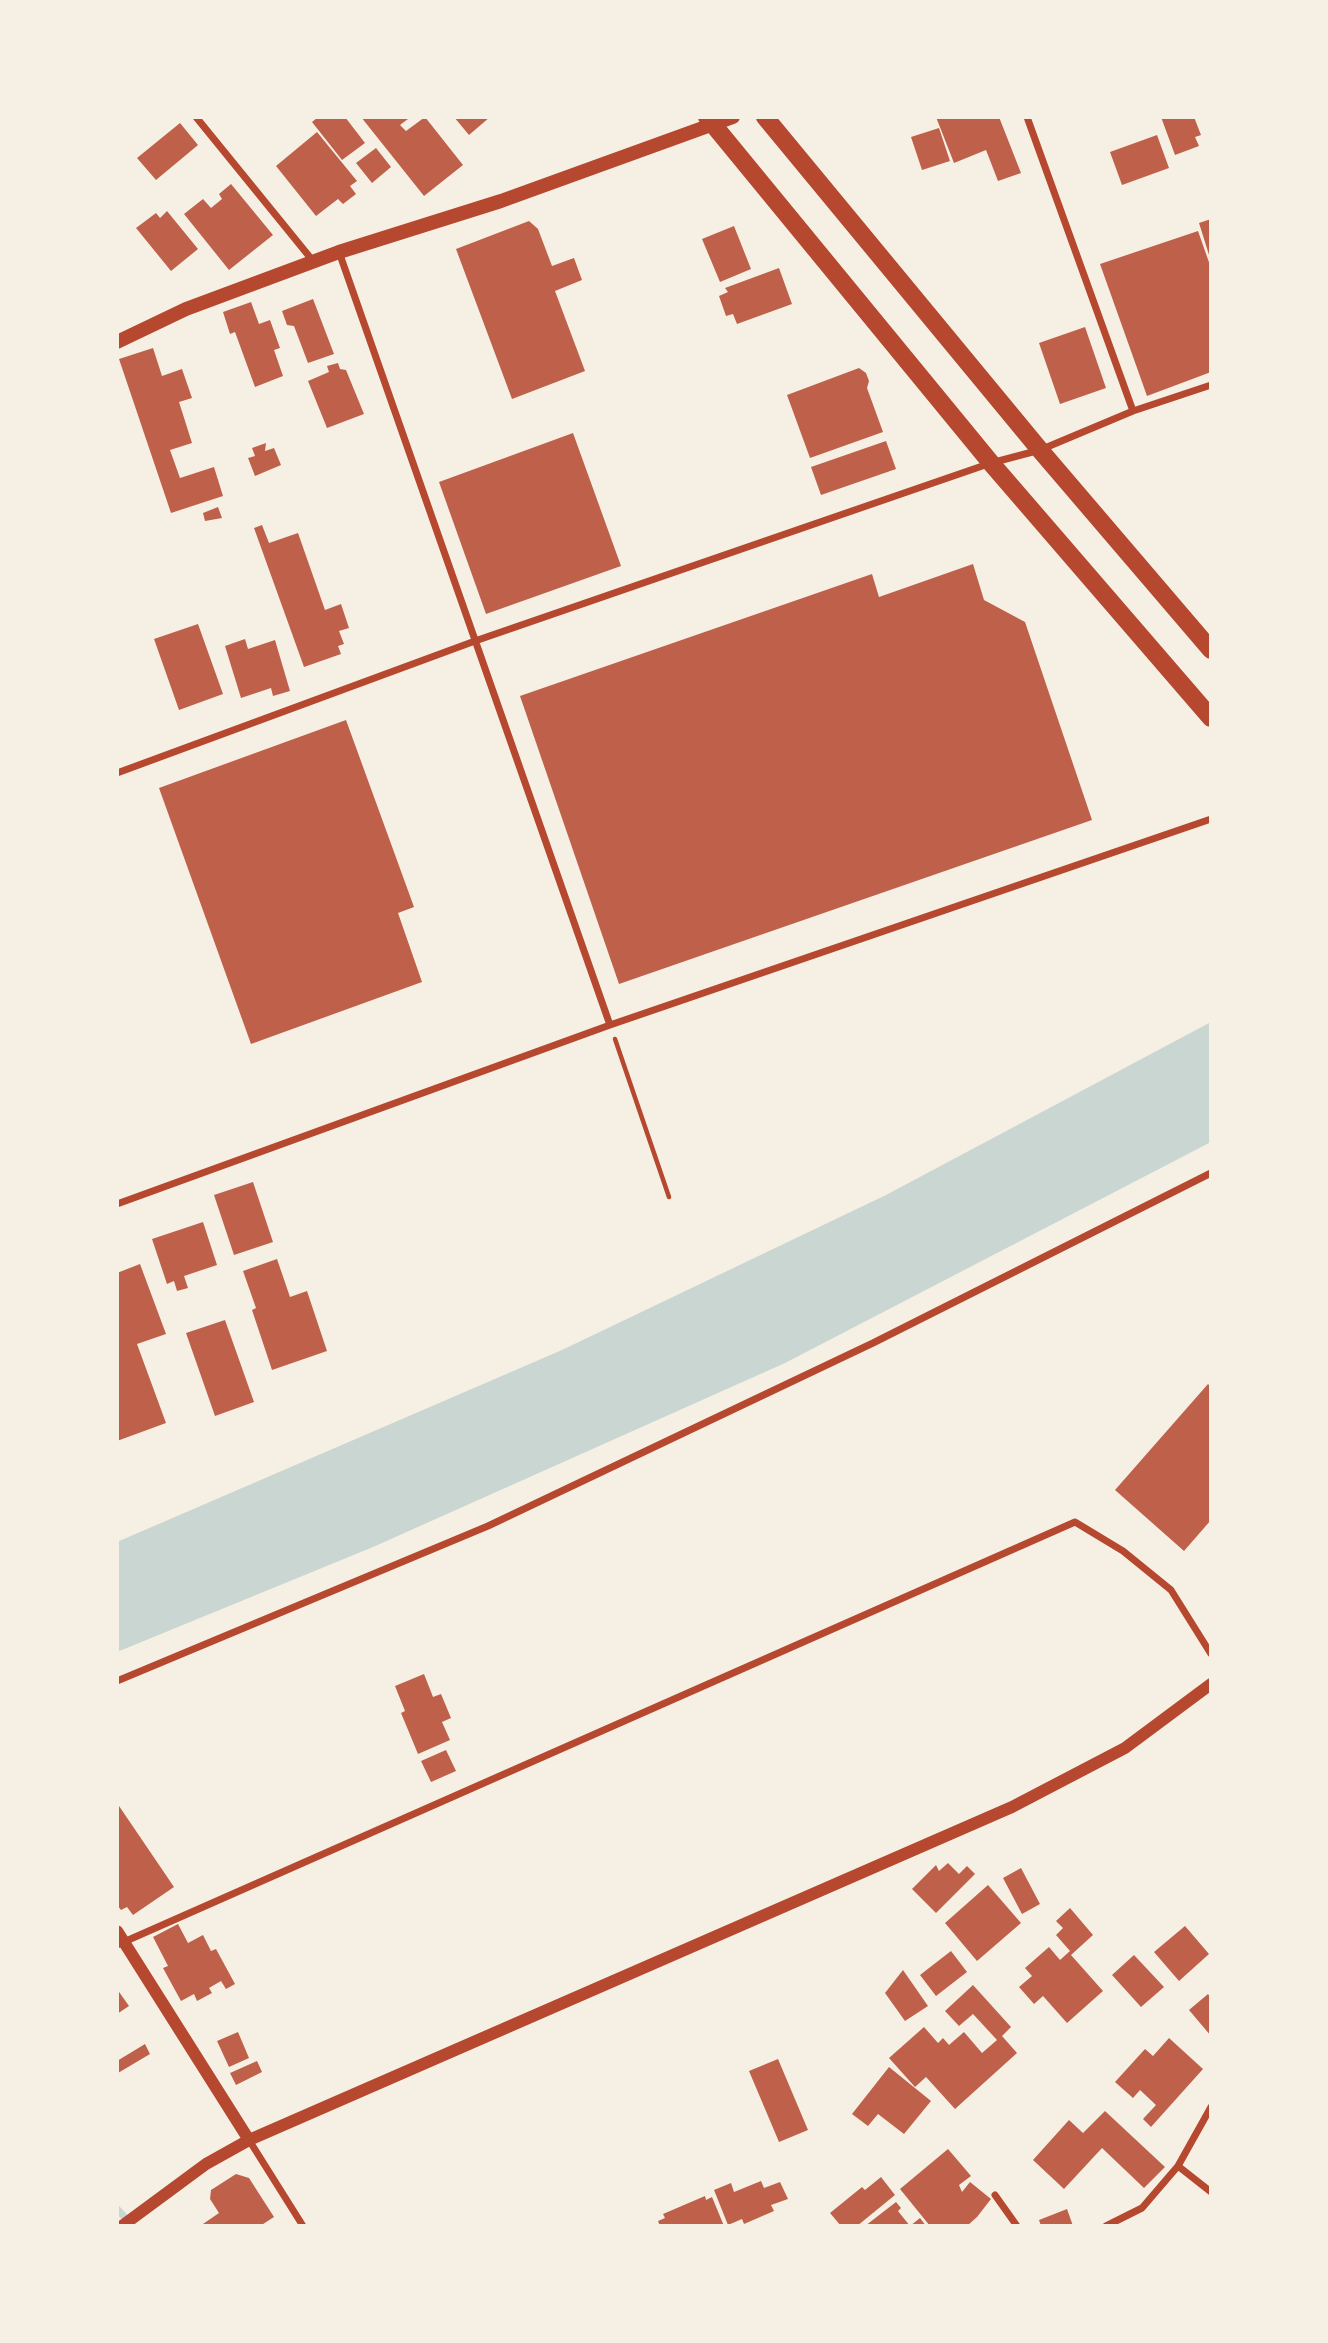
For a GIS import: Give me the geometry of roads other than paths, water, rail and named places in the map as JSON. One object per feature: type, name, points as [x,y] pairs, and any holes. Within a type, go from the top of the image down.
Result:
[{"type":"highway","points":[[765,117],[1040,450],[1211,650]]},
{"type":"highway","points":[[710,121],[991,463],[1211,718]]},
{"type":"main road","points":[[117,342],[186,309],[339,252],[501,201],[710,121],[733,117]]},
{"type":"street","points":[[197,117],[314,262]]},
{"type":"street","points":[[1027,117],[1133,411]]},
{"type":"street","points":[[339,252],[610,1025]]},
{"type":"street","points":[[117,773],[475,641],[991,463],[1040,450],[1133,411],[1211,384]]},
{"type":"street","points":[[117,1204],[610,1025],[1211,819]]},
{"type":"street","points":[[117,1681],[488,1526],[873,1343],[1211,1173]]},
{"type":"street","points":[[303,2226],[119,1939],[1075,1522],[1123,1551],[1171,1590],[1211,1654]]},
{"type":"street","points":[[122,2226],[206,2164],[249,2140],[1012,1807],[1125,1748],[1211,1684]]},
{"type":"street","points":[[1106,2226],[1142,2208],[1178,2166],[1211,2107]]},
{"type":"street","points":[[1178,2166],[1211,2192]]},
{"type":"street","points":[[995,2195],[1017,2226]]},
{"type":"waterway","points":[[117,2209],[133,2226]]}]
